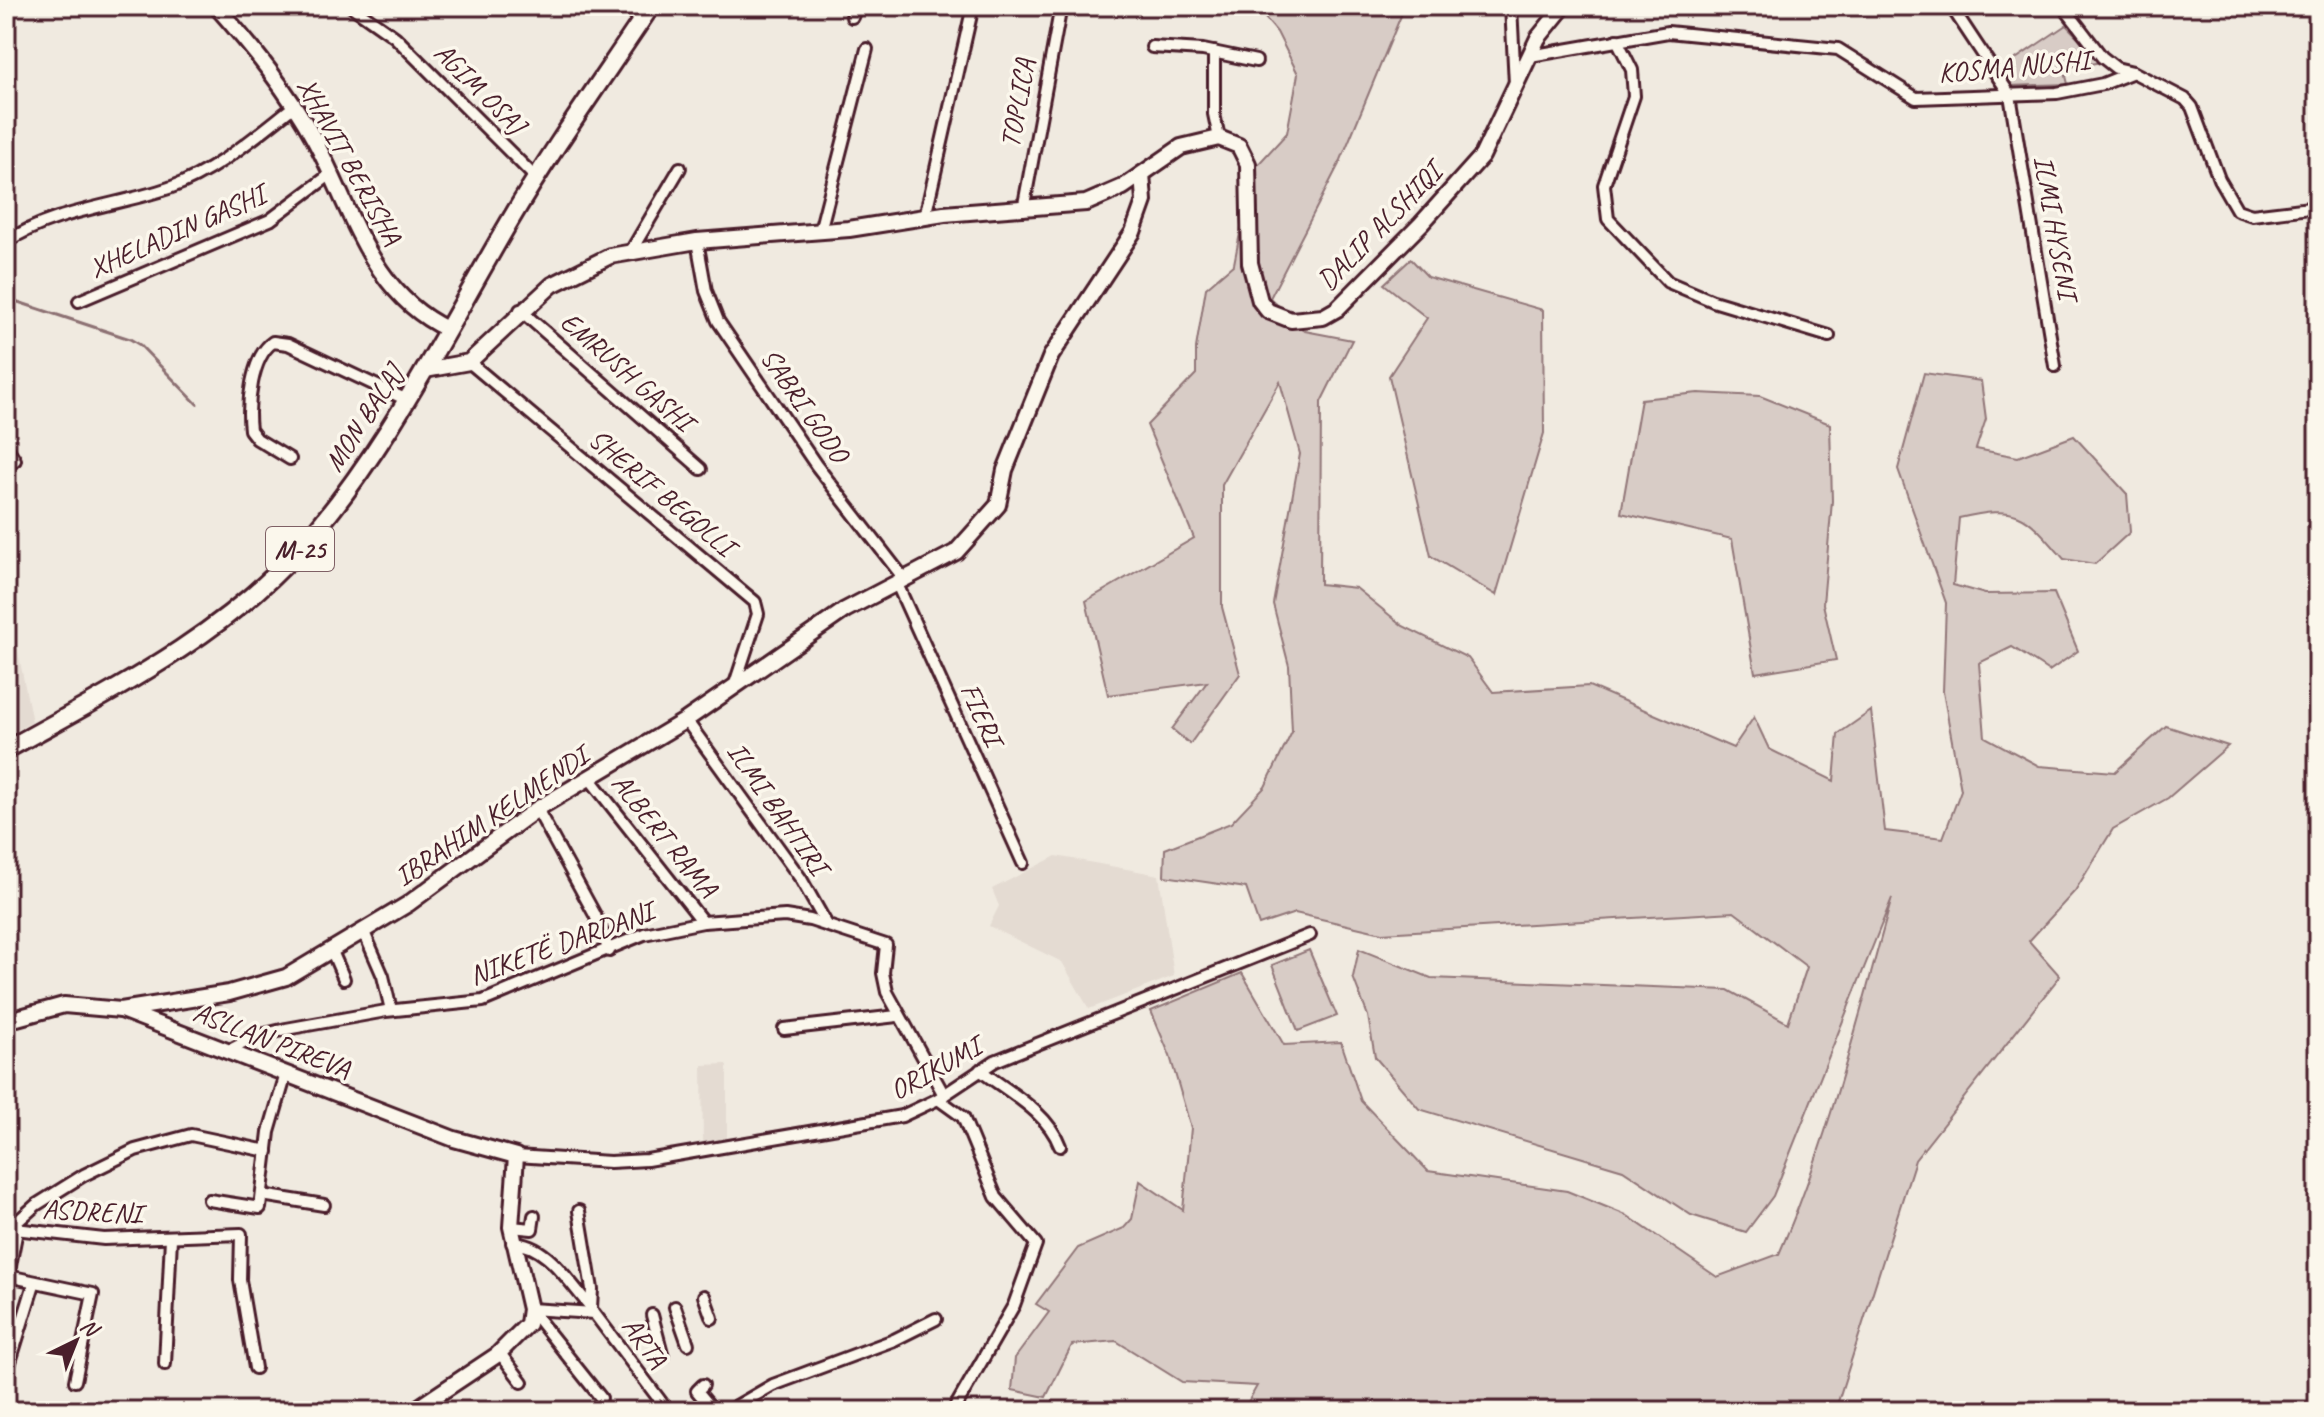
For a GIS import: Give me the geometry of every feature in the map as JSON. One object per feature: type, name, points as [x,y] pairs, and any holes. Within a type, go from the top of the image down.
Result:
[{"type":"main road","name":"MON BALAJ","points":[[6,750],[162,660],[261,586],[300,549],[340,501],[407,400],[536,178],[651,6]]},
{"type":"street","name":"XHAVIT BERISHA","points":[[216,6],[272,75],[314,138],[367,254],[410,301],[447,329]]},
{"type":"street","name":"AGIM OSAJ","points":[[351,6],[395,37],[536,178]]},
{"type":"street","points":[[925,217],[973,6]]},
{"type":"street","name":"TOPLICA","points":[[1023,210],[1061,6]]},
{"type":"street","points":[[1511,6],[1516,86]]},
{"type":"street","name":"DALIP ALSHIQI","points":[[1219,138],[1239,146],[1248,164],[1250,263],[1260,301],[1278,316],[1310,320],[1323,317],[1337,309],[1421,224],[1482,156],[1538,38],[1564,6]]},
{"type":"street","points":[[1951,6],[2010,95]]},
{"type":"street","points":[[2063,6],[2102,57],[2116,68],[2133,72],[2185,99],[2192,107],[2219,179],[2237,210],[2265,215],[2318,207]]},
{"type":"street","name":"KOSMA NUSHI","points":[[1530,56],[1668,32],[1838,49],[1916,98],[2010,95],[2087,87],[2133,72]]},
{"type":"street","points":[[1617,40],[1632,70],[1634,96],[1604,185],[1608,219],[1668,282],[1713,301],[1829,336]]},
{"type":"street","points":[[1152,47],[1214,52],[1256,61]]},
{"type":"street","points":[[820,231],[867,49]]},
{"type":"street","points":[[425,370],[469,362],[520,310],[570,274],[631,251],[697,241],[1086,203],[1106,197],[1181,147],[1219,138],[1214,114],[1214,52]]},
{"type":"street","name":"ILMI HYSENI","points":[[2010,95],[2055,366]]},
{"type":"street","points":[[6,242],[73,214],[173,187],[241,146],[293,107]]},
{"type":"street","points":[[631,251],[680,168]]},
{"type":"street","name":"XHELADIN GASHI","points":[[79,301],[270,220],[331,174]]},
{"type":"street","name":"IBRAHIM KELMENDI","points":[[121,1010],[211,997],[271,982],[420,896],[537,809],[686,720],[845,610],[956,552],[998,505],[1005,470],[1051,356],[1140,217],[1144,201],[1142,174]]},
{"type":"street","name":"SABRI GODO","points":[[697,241],[706,291],[718,321],[816,465],[901,582]]},
{"type":"street","name":"EMRUSH GASHI","points":[[520,310],[701,469]]},
{"type":"street","points":[[290,459],[257,439],[250,430],[261,355],[273,342],[288,344],[407,400]]},
{"type":"street","name":"SHERIF BEGOLLI","points":[[469,362],[755,602],[758,614],[734,687]]},
{"type":"street","points":[[6,446],[15,460],[6,466]]},
{"type":"street","name":"FIERI","points":[[901,582],[1023,863]]},
{"type":"street","name":"ILMI BAHTIRI","points":[[686,720],[801,879],[827,925]]},
{"type":"street","name":"ALBERT RAMA","points":[[590,779],[703,922]]},
{"type":"street","points":[[537,809],[595,915],[609,951]]},
{"type":"street","name":"NIKETË DARDANI","points":[[228,1051],[269,1033],[391,1010],[483,1001],[644,934],[703,922],[785,916],[827,925],[886,945],[885,984],[897,1016]]},
{"type":"street","points":[[363,930],[383,976],[391,1010]]},
{"type":"street","name":"ORIKUMI","points":[[516,1156],[610,1162],[647,1160],[866,1125],[913,1113],[980,1070],[1310,935]]},
{"type":"street","points":[[331,949],[344,979]]},
{"type":"street","name":"ASLLAN PIREVA","points":[[6,1021],[64,1005],[121,1010],[454,1139],[516,1156]]},
{"type":"street","points":[[784,1029],[897,1016],[941,1097],[963,1117],[996,1197],[1036,1244],[1014,1305],[953,1411]]},
{"type":"street","points":[[980,1070],[1043,1118],[1054,1131],[1060,1146]]},
{"type":"street","points":[[209,1200],[260,1208],[272,1119],[286,1074]]},
{"type":"street","points":[[75,1381],[93,1294],[34,1284],[6,1274],[11,1229],[36,1205],[84,1175],[135,1150],[191,1135],[267,1151]]},
{"type":"street","points":[[516,1156],[512,1243],[530,1309],[601,1398]]},
{"type":"street","points":[[262,1195],[324,1205]]},
{"type":"street","points":[[579,1211],[592,1289],[591,1309]]},
{"type":"street","points":[[511,1227],[532,1229],[534,1216]]},
{"type":"street","name":"ASDRENI","points":[[11,1229],[73,1238],[241,1234],[240,1280],[255,1368]]},
{"type":"street","name":"ASDRENI","points":[[165,1364],[171,1238]]},
{"type":"street","points":[[512,1243],[529,1243],[547,1257],[591,1309]]},
{"type":"street","points":[[6,1375],[34,1284]]},
{"type":"street","points":[[704,1296],[712,1318]]},
{"type":"street","points":[[675,1307],[688,1344]]},
{"type":"street","points":[[413,1411],[499,1352],[524,1330],[530,1309]]},
{"type":"street","name":"ARTA","points":[[530,1309],[591,1309],[668,1411]]},
{"type":"street","points":[[652,1315],[663,1357]]},
{"type":"street","points":[[728,1411],[773,1385],[894,1340],[936,1319]]},
{"type":"street","points":[[499,1352],[522,1382]]},
{"type":"street","points":[[703,1385],[697,1391],[714,1411]]},
{"type":"shaded area","points":[[1255,6],[1405,6],[1341,160],[1270,298],[1305,331],[1352,340],[1321,402],[1320,584],[1356,588],[1403,626],[1468,658],[1493,692],[1589,686],[1733,748],[1754,717],[1769,749],[1834,781],[1838,734],[1871,711],[1885,831],[1943,838],[1961,790],[1943,692],[1946,603],[1898,469],[1924,373],[1981,381],[1986,419],[1976,449],[2018,457],[2074,436],[2127,494],[2130,532],[2095,564],[2064,559],[2040,532],[2020,516],[1996,512],[1959,518],[1953,585],[1985,594],[2054,593],[2078,651],[2049,671],[2012,647],[1979,663],[1985,737],[2039,766],[2115,772],[2166,726],[2228,746],[2168,798],[2113,829],[2075,891],[2029,941],[2060,976],[1915,1160],[1835,1411],[1243,1411],[1257,1386],[1182,1382],[1116,1341],[1072,1345],[1046,1397],[1012,1390],[1015,1358],[1049,1312],[1036,1304],[1078,1248],[1124,1228],[1132,1219],[1140,1181],[1183,1210],[1191,1128],[1170,1056],[1151,1011],[1242,973],[1284,1045],[1341,1042],[1361,1101],[1428,1171],[1567,1191],[1626,1215],[1717,1277],[1779,1254],[1828,1123],[1892,898],[1773,1196],[1746,1232],[1691,1215],[1623,1170],[1419,1109],[1375,1057],[1368,1016],[1353,977],[1359,949],[1431,978],[1728,990],[1788,1023],[1807,967],[1734,912],[1382,933],[1295,913],[1259,925],[1246,888],[1164,876],[1165,849],[1231,823],[1265,787],[1292,732],[1289,666],[1273,604],[1300,454],[1280,382],[1222,485],[1222,607],[1240,674],[1190,744],[1172,729],[1207,682],[1108,695],[1086,601],[1194,538],[1147,425],[1196,374],[1196,348],[1206,288],[1234,264],[1252,171],[1287,133],[1298,74],[1277,32]]},
{"type":"shaded area","points":[[2066,25],[2102,62],[2064,68],[2068,84],[2009,86],[1998,71]]},
{"type":"shaded area","points":[[1411,259],[1428,277],[1543,310],[1544,433],[1496,595],[1431,556],[1389,376],[1427,318],[1384,284]]},
{"type":"shaded area","points":[[1698,393],[1760,396],[1830,424],[1832,501],[1823,604],[1836,660],[1755,673],[1732,539],[1621,513],[1641,399]]},
{"type":"shaded area","points":[[15,636],[32,722],[6,736],[6,639]]},
{"type":"shaded area","points":[[1056,856],[1159,875],[1174,976],[1089,1009],[1062,962],[989,926],[999,906],[992,889]]},
{"type":"shaded area","points":[[1309,950],[1337,1016],[1298,1031],[1272,965]]},
{"type":"shaded area","points":[[727,1064],[727,1145],[703,1149],[702,1065]]},
{"type":"waterway","points":[[6,298],[130,339],[140,345],[197,404]]}]
